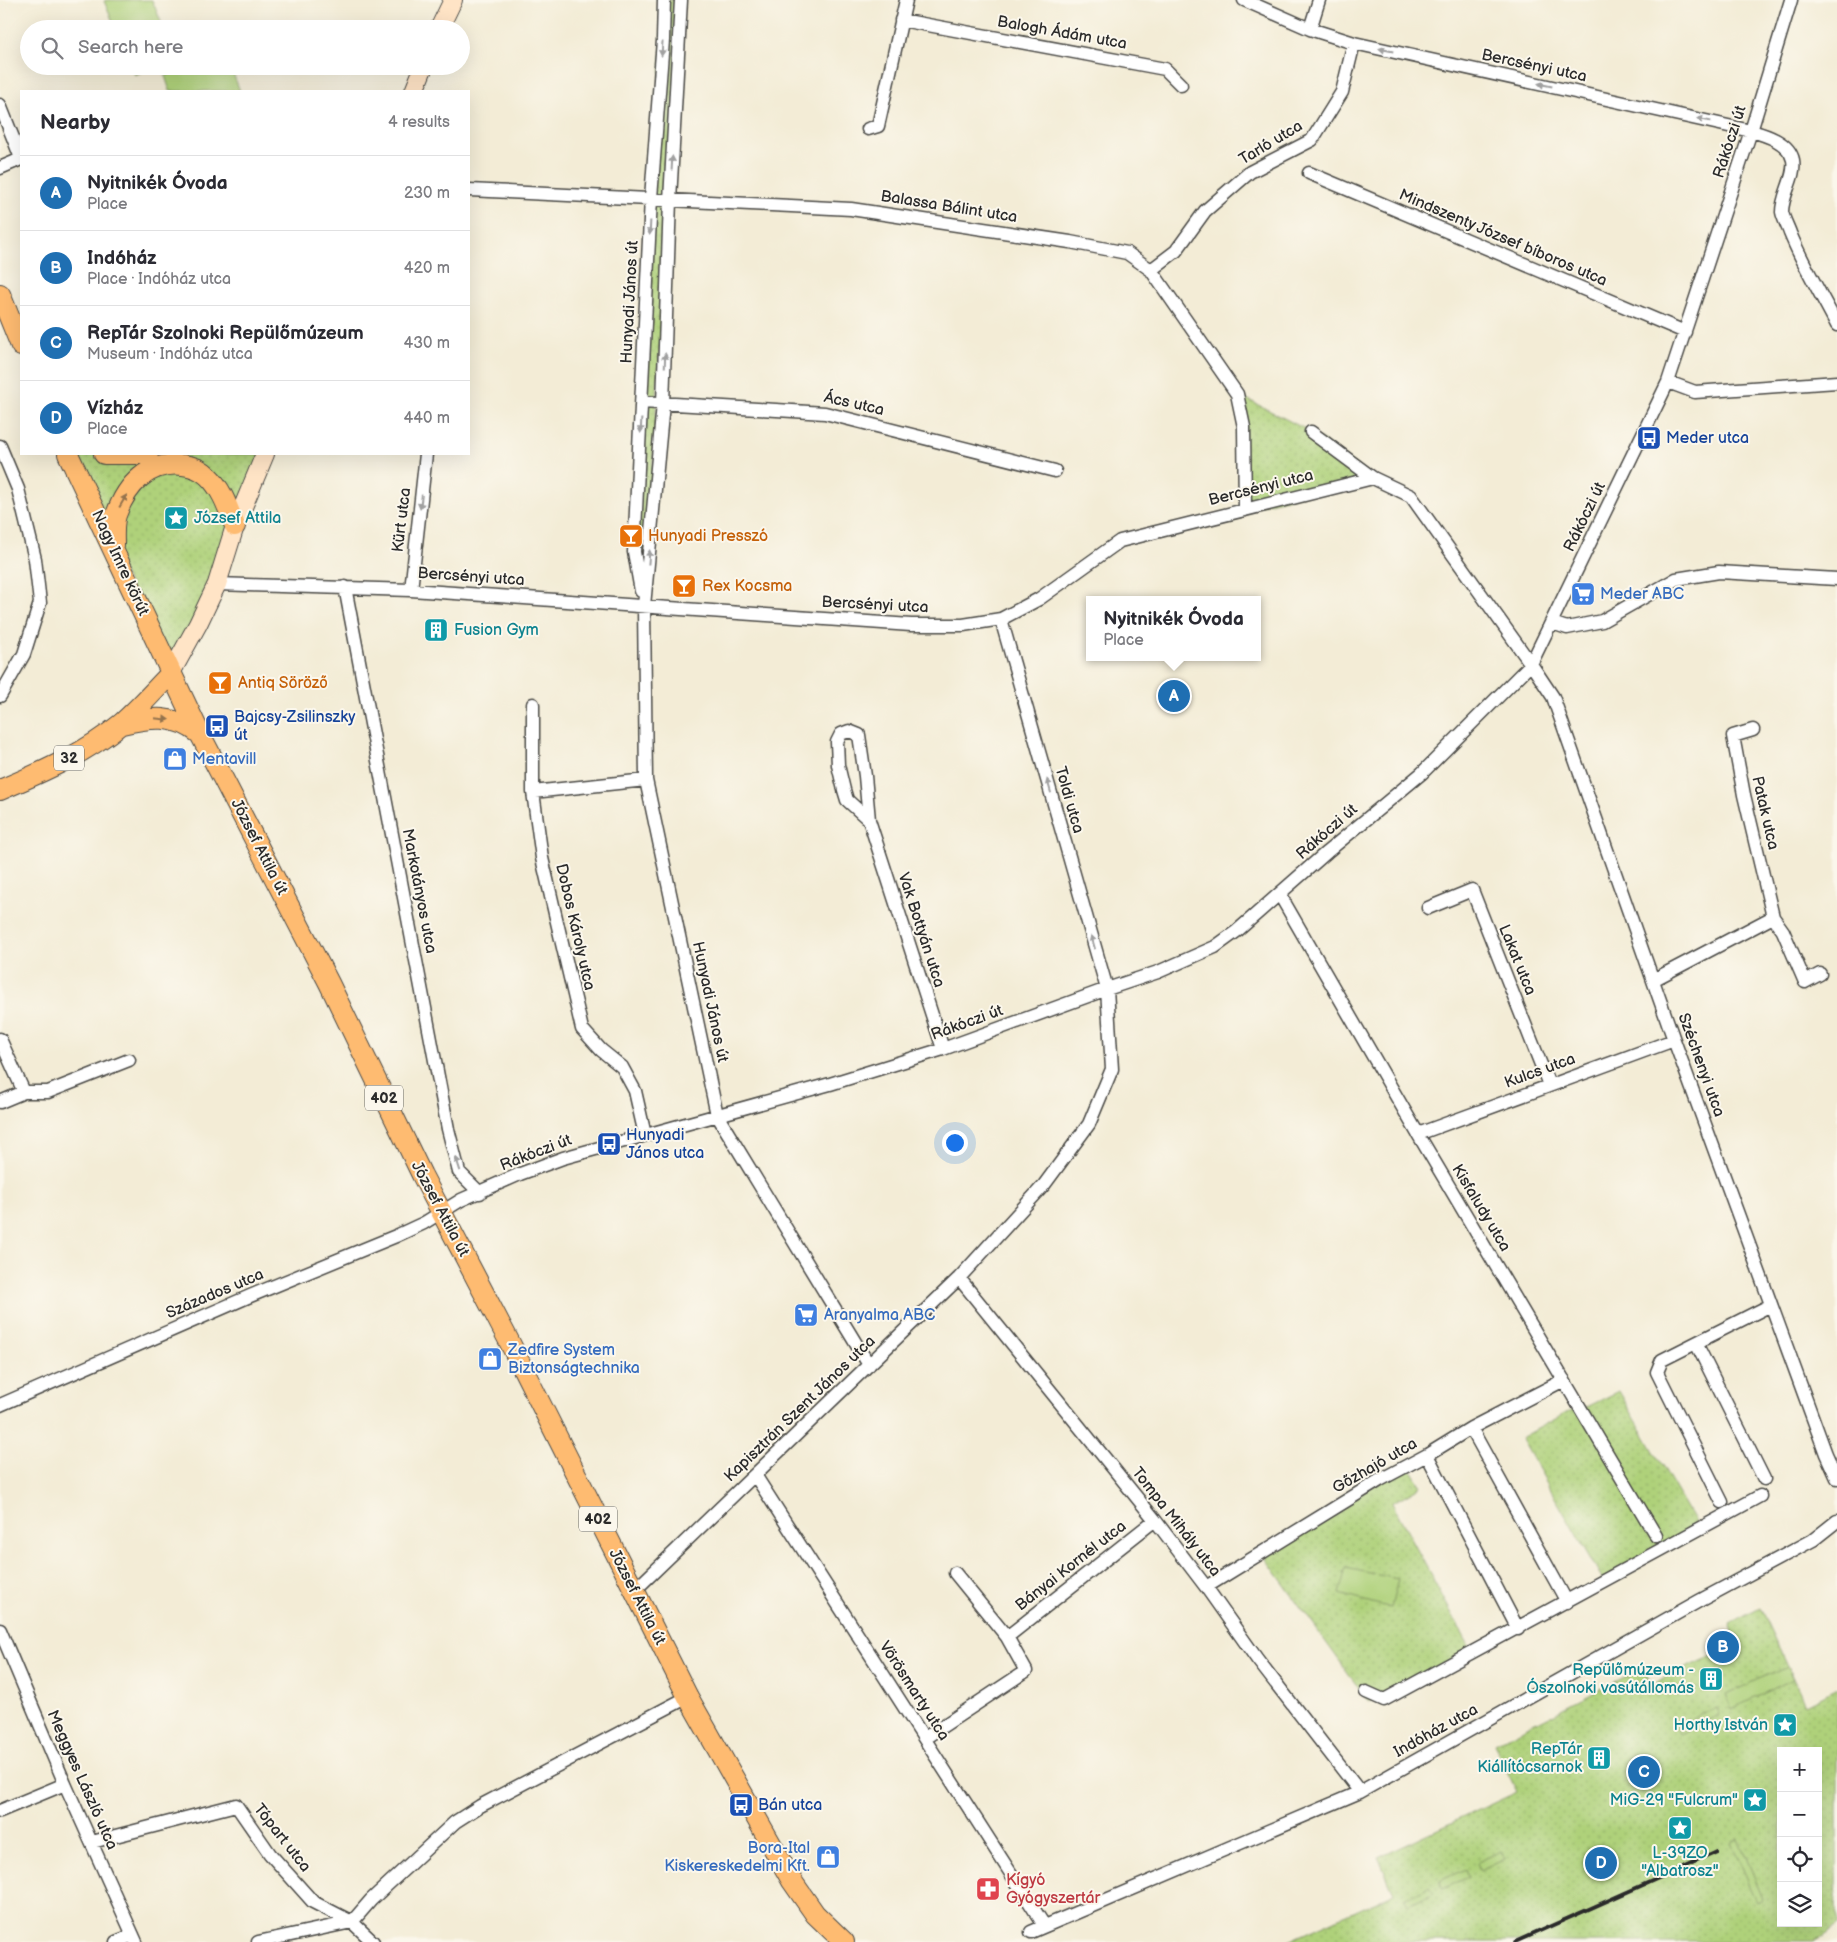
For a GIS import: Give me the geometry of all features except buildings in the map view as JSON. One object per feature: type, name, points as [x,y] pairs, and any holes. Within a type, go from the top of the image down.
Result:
[{"type":"main road","points":[[0,294],[20,344]]},
{"type":"main road","name":"Nagy Imre körút","points":[[68,455],[114,548],[171,673]]},
{"type":"main road","points":[[114,548],[115,517],[121,502],[134,484],[154,467],[171,464],[193,466],[207,475],[220,490],[235,526]]},
{"type":"main road","name":"32","points":[[0,790],[64,761],[89,746],[120,724],[143,704],[171,673]]},
{"type":"main road","name":"József Attila út","points":[[171,673],[200,734],[329,983],[422,1175],[509,1341],[688,1697],[792,1881],[815,1914],[844,1942]]},
{"type":"main road","points":[[120,724],[148,718],[167,718],[189,725],[200,734]]},
{"type":"street","points":[[443,20],[452,0]]},
{"type":"street","name":"Hunyadi János út","points":[[644,606],[634,552],[651,198],[663,40],[664,0]]},
{"type":"street","name":"Hunyadi János út","points":[[681,0],[670,200],[663,404],[644,606],[646,780],[717,1116],[869,1365]]},
{"type":"street","points":[[868,130],[878,126],[906,0]]},
{"type":"street","name":"Bercsényi utca","points":[[1244,0],[1310,29],[1354,43],[1770,136],[1786,147],[1793,159],[1792,175],[1784,194],[1782,213],[1798,254],[1837,324]]},
{"type":"street","points":[[1310,29],[1319,0]]},
{"type":"street","name":"Rákóczi út","points":[[442,1211],[461,1200],[520,1174],[563,1158],[830,1084],[943,1049],[1158,972],[1214,947],[1237,931],[1327,852],[1422,773],[1531,664],[1668,382],[1751,131],[1791,0]]},
{"type":"street","name":"Balogh Ádám utca","points":[[901,20],[1165,69],[1181,85]]},
{"type":"street","name":"Tarló utca","points":[[1151,270],[1176,251],[1205,211],[1250,172],[1312,140],[1342,92],[1354,43]]},
{"type":"street","points":[[414,90],[420,75]]},
{"type":"street","points":[[0,105],[20,156]]},
{"type":"street","points":[[0,168],[20,159]]},
{"type":"street","name":"Mindszenty József bíboros utca","points":[[1309,173],[1685,332]]},
{"type":"street","name":"Balassa Bálint utca","points":[[470,190],[851,209],[1070,242],[1127,253],[1151,270],[1237,394],[1244,427],[1244,509]]},
{"type":"street","points":[[1668,382],[1695,392],[1837,382]]},
{"type":"street","name":"Ács utca","points":[[642,402],[825,412],[1055,471]]},
{"type":"street","points":[[1312,432],[1373,478],[1411,496],[1531,664]]},
{"type":"street","points":[[0,446],[18,489],[35,559],[40,602],[24,654],[0,696]]},
{"type":"street","points":[[171,673],[217,584],[235,526],[265,455]]},
{"type":"street","name":"Kürt utca","points":[[411,590],[426,455]]},
{"type":"street","name":"Bercsényi utca","points":[[217,584],[411,590],[911,625],[963,625],[1001,619],[1039,599],[1120,541],[1373,478]]},
{"type":"street","points":[[1552,623],[1567,628],[1602,621],[1676,579],[1719,572],[1837,579]]},
{"type":"street","name":"Markotányos utca","points":[[345,587],[448,1129],[459,1172],[480,1193]]},
{"type":"street","name":"Toldi utca","points":[[1001,619],[1107,989]]},
{"type":"street","name":"Széchenyi utca","points":[[1531,664],[1553,697],[1674,1040],[1826,1454],[1837,1478]]},
{"type":"street","name":"Dobos Károly utca","points":[[533,704],[533,792],[542,858],[582,1029],[601,1050],[622,1067],[635,1091],[644,1135]]},
{"type":"street","name":"Patak utca","points":[[1753,730],[1733,736],[1744,795],[1773,917],[1783,931],[1805,982],[1820,974]]},
{"type":"street","name":"Vak Bottyán utca","points":[[868,820],[847,800],[840,773],[837,742],[841,734],[849,731],[859,734],[865,776],[868,820],[943,1049]]},
{"type":"street","points":[[533,792],[646,780]]},
{"type":"street","name":"Lakat utca","points":[[1428,908],[1472,890],[1549,1085]]},
{"type":"street","name":"Kisfaludy utca","points":[[1280,895],[1418,1134],[1656,1536]]},
{"type":"street","points":[[1653,980],[1773,917]]},
{"type":"street","name":"Kapisztrán Szent János utca","points":[[634,1591],[959,1278],[1044,1185],[1089,1124],[1112,1069],[1107,989]]},
{"type":"street","points":[[0,1039],[24,1092]]},
{"type":"street","name":"Kulcs utca","points":[[1418,1134],[1674,1040]]},
{"type":"street","points":[[0,1102],[24,1092],[48,1092],[129,1060]]},
{"type":"street","name":"Százados utca","points":[[0,1405],[250,1296],[396,1236],[424,1223],[442,1211]]},
{"type":"street","name":"Tompa Mihály utca","points":[[959,1278],[1154,1520],[1206,1587],[1257,1659],[1360,1792]]},
{"type":"street","points":[[1722,1502],[1657,1372],[1662,1360],[1771,1305]]},
{"type":"street","points":[[1696,1343],[1764,1479]]},
{"type":"street","name":"Gőzhajó utca","points":[[1206,1587],[1380,1480],[1427,1455],[1471,1428],[1564,1380]]},
{"type":"street","points":[[1471,1428],[1567,1602]]},
{"type":"street","points":[[1427,1455],[1518,1628]]},
{"type":"street","name":"Vörösmarty utca","points":[[755,1475],[1044,1925]]},
{"type":"street","points":[[1366,1692],[1384,1700],[1760,1496]]},
{"type":"street","name":"Bányai Kornél utca","points":[[1007,1636],[1154,1520]]},
{"type":"street","name":"Indóház utca","points":[[1031,1932],[1360,1792],[1699,1601],[1813,1540],[1837,1520]]},
{"type":"street","points":[[925,1738],[1026,1671],[1007,1636],[955,1573]]},
{"type":"street","name":"Meggyes László utca","points":[[0,1630],[65,1784],[134,1939]]},
{"type":"street","points":[[258,1942],[352,1922],[372,1900],[455,1822],[480,1806],[688,1697]]},
{"type":"street","points":[[0,1811],[65,1784]]},
{"type":"street","name":"Tópart utca","points":[[92,1842],[236,1805],[270,1854],[313,1902],[352,1922],[373,1942]]},
{"type":"street","points":[[116,1942],[134,1939]]},
{"type":"green space","points":[[152,0],[160,20],[112,20],[104,1]]},
{"type":"green space","points":[[664,0],[681,0],[644,606],[634,552]]},
{"type":"green space","points":[[234,75],[240,90],[170,90],[165,76]]},
{"type":"green space","points":[[1237,394],[1311,432],[1373,478],[1245,509]]},
{"type":"green space","points":[[68,455],[265,455],[171,673]]},
{"type":"green space","points":[[1619,1391],[1699,1529],[1603,1581],[1521,1438],[1579,1406],[1581,1410]]},
{"type":"green space","points":[[1408,1465],[1421,1486],[1392,1503],[1473,1653],[1369,1702],[1266,1559],[1268,1549]]},
{"type":"green space","points":[[1346,1568],[1398,1579],[1391,1608],[1339,1594]]},
{"type":"green space","points":[[1760,1608],[1805,1704],[1837,1688],[1837,1925],[1814,1942],[1287,1942],[1394,1893],[1378,1857],[1517,1792],[1494,1744],[1644,1667],[1653,1686],[1666,1677],[1738,1644],[1730,1624]]},
{"type":"green space","points":[[1787,1666],[1793,1679],[1732,1709],[1726,1694]]},
{"type":"green space","points":[[1716,1708],[1719,1715],[1679,1734],[1676,1727]]},
{"type":"green space","points":[[1738,1838],[1763,1898],[1757,1901],[1731,1842]]},
{"type":"green space","points":[[1501,1851],[1505,1859],[1480,1871],[1476,1863]]},
{"type":"green space","points":[[1465,1869],[1468,1877],[1443,1889],[1440,1881]]},
{"type":"green space","points":[[1430,1886],[1434,1893],[1409,1905],[1405,1898]]},
{"type":"railway","points":[[1515,1942],[1717,1852]]},
{"type":"place","name":"Meder utca","points":[[1649,438]]},
{"type":"place","name":"József Attila","points":[[176,518]]},
{"type":"place","name":"Hunyadi Presszó","points":[[631,536]]},
{"type":"place","name":"Rex Kocsma","points":[[684,586]]},
{"type":"place","name":"Meder ABC","points":[[1583,594]]},
{"type":"place","name":"Fusion Gym","points":[[436,630]]},
{"type":"place","name":"Antiq Söröző","points":[[220,683]]},
{"type":"place","name":"Nyitnikék Óvoda","points":[[1174,696]]},
{"type":"place","name":"Bajcsy-Zsilinszky út","points":[[217,726]]},
{"type":"place","name":"Mentavill","points":[[175,759]]},
{"type":"place","name":"Hunyadi János utca","points":[[609,1144]]},
{"type":"place","name":"Aranyalma ABC","points":[[806,1315]]},
{"type":"place","name":"Zedfire System Biztonságtechnika","points":[[490,1359]]},
{"type":"place","name":"Indóház","points":[[1723,1647]]},
{"type":"place","name":"Repülőmúzeum - Ószolnoki vasútállomás","points":[[1711,1679]]},
{"type":"place","name":"Horthy István","points":[[1785,1725]]},
{"type":"place","name":"RepTár Kiállítócsarnok","points":[[1599,1758]]},
{"type":"place","name":"RepTár Szolnoki Repülőmúzeum","points":[[1644,1772]]},
{"type":"place","name":"MiG-29 \"Fulcrum\"","points":[[1755,1800]]},
{"type":"place","name":"Bán utca","points":[[741,1805]]},
{"type":"place","name":"L-39ZO \"Albatrosz\"","points":[[1680,1828]]},
{"type":"place","name":"Bora-Ital Kiskereskedelmi Kft.","points":[[828,1857]]},
{"type":"place","name":"Vízház","points":[[1601,1863]]},
{"type":"place","name":"Kígyó Gyógyszertár","points":[[988,1889]]}]
